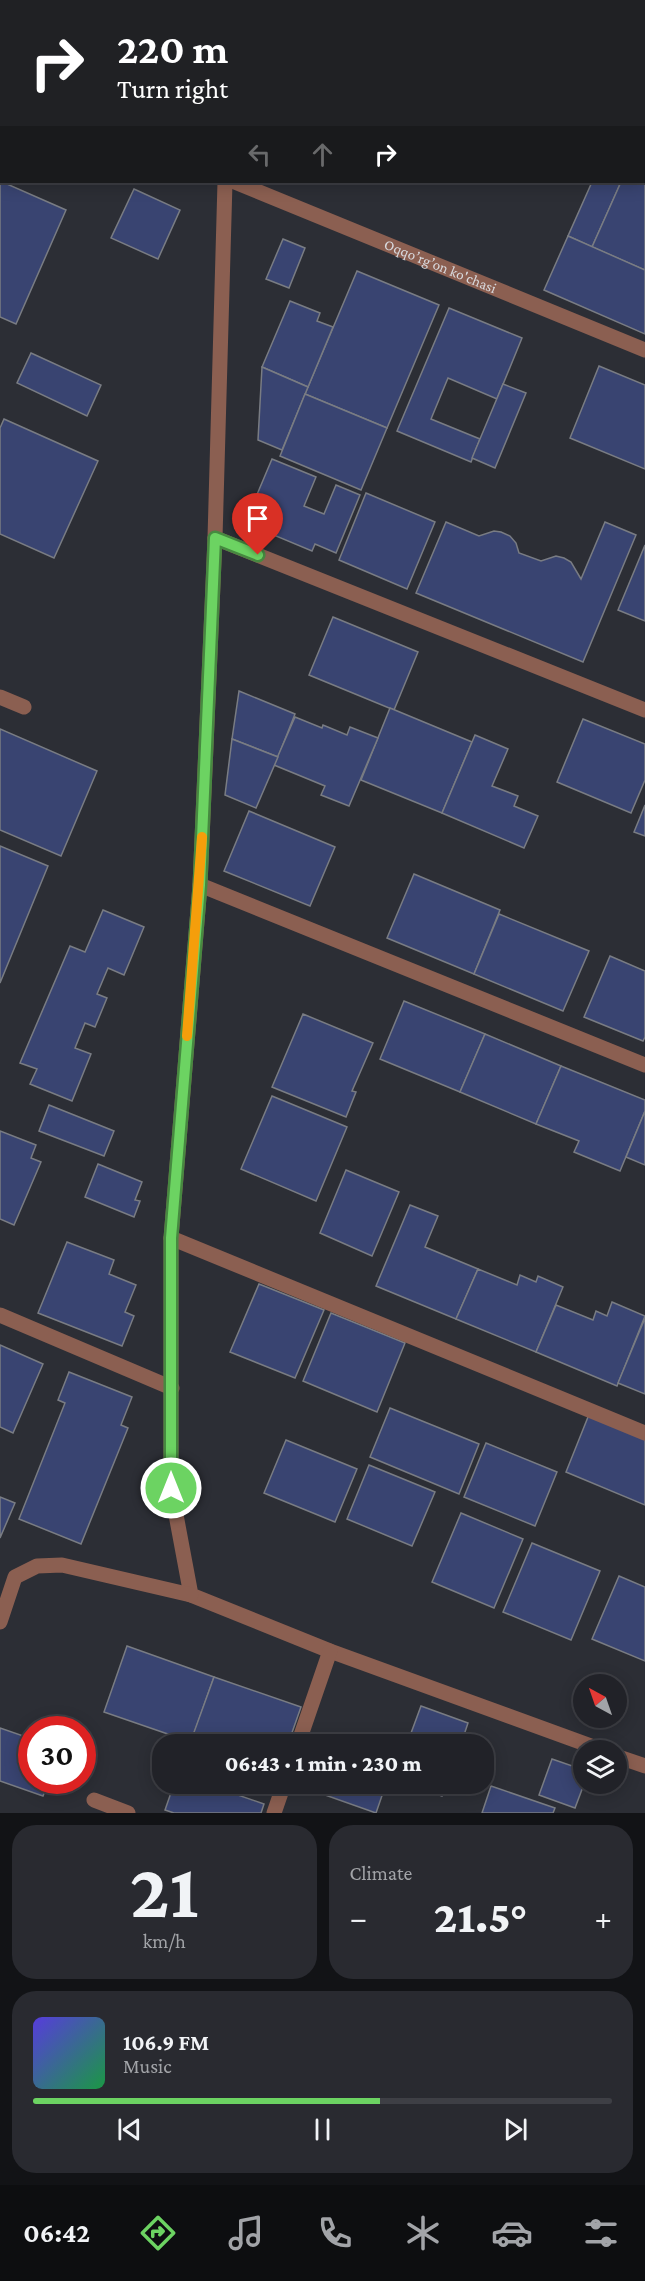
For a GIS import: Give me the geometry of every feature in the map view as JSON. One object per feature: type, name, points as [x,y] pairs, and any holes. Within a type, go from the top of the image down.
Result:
[{"type":"street","points":[[191,1595],[171,1488],[171,1238],[200,885],[215,538],[225,183]]},
{"type":"street","name":"Oqqo’rg’on ko'chasi","points":[[237,183],[645,350]]},
{"type":"street","points":[[215,538],[645,710]]},
{"type":"street","points":[[0,698],[24,706]]},
{"type":"street","points":[[200,885],[645,1065]]},
{"type":"street","points":[[171,1238],[645,1433]]},
{"type":"street","points":[[0,1315],[171,1388]]},
{"type":"street","points":[[0,1622],[15,1577],[37,1566],[62,1565],[191,1595],[330,1650],[575,1740]]},
{"type":"street","points":[[301,1734],[330,1650]]},
{"type":"street","points":[[627,1760],[645,1766]]},
{"type":"street","points":[[274,1813],[281,1794]]},
{"type":"street","points":[[94,1800],[128,1813]]},
{"type":"building","points":[[0,183],[5,183],[66,210],[16,324],[0,317]]},
{"type":"building","points":[[592,183],[621,183],[592,247],[568,236]]},
{"type":"building","points":[[621,183],[645,183],[645,270],[592,247]]},
{"type":"building","points":[[134,189],[180,210],[158,259],[111,238]]},
{"type":"building","points":[[568,236],[645,270],[645,334],[544,290]]},
{"type":"building","points":[[283,239],[305,248],[289,288],[266,279]]},
{"type":"building","points":[[357,271],[439,305],[387,428],[305,394]]},
{"type":"building","points":[[290,301],[320,313],[317,321],[333,327],[308,387],[262,367]]},
{"type":"building","points":[[449,308],[522,338],[497,399],[448,378],[431,419],[480,439],[471,462],[397,431]]},
{"type":"building","points":[[31,353],[101,385],[87,416],[17,383]]},
{"type":"building","points":[[599,366],[645,385],[645,469],[570,438]]},
{"type":"building","points":[[262,367],[308,387],[282,450],[258,440]]},
{"type":"building","points":[[503,384],[526,393],[495,468],[472,458]]},
{"type":"building","points":[[305,394],[387,428],[361,490],[280,456]]},
{"type":"building","points":[[4,419],[98,461],[54,558],[0,534],[0,428]]},
{"type":"building","points":[[272,459],[316,477],[304,506],[324,514],[336,485],[360,495],[336,553],[315,544],[312,551],[245,523]]},
{"type":"building","points":[[366,493],[435,522],[407,589],[339,560]]},
{"type":"building","points":[[446,522],[479,536],[494,531],[501,532],[510,536],[516,543],[519,553],[541,561],[556,556],[564,558],[571,562],[581,579],[605,522],[636,535],[583,662],[416,593]]},
{"type":"building","points":[[645,545],[645,621],[618,610]]},
{"type":"building","points":[[333,617],[418,652],[394,710],[309,675]]},
{"type":"building","points":[[239,691],[295,714],[278,757],[232,739]]},
{"type":"building","points":[[390,708],[472,742],[442,813],[361,780]]},
{"type":"building","points":[[295,717],[347,735],[350,727],[378,738],[349,806],[321,795],[325,786],[274,765]]},
{"type":"building","points":[[583,719],[645,744],[645,780],[631,813],[557,782]]},
{"type":"building","points":[[0,729],[97,771],[61,856],[0,830]]},
{"type":"building","points":[[475,735],[508,749],[492,786],[518,796],[514,806],[538,816],[524,848],[442,813]]},
{"type":"building","points":[[232,739],[278,757],[256,808],[225,795]]},
{"type":"building","points":[[645,805],[645,836],[634,832]]},
{"type":"building","points":[[249,811],[335,847],[310,906],[224,871]]},
{"type":"building","points":[[0,846],[48,866],[0,983]]},
{"type":"building","points":[[414,874],[500,910],[474,974],[387,938]]},
{"type":"building","points":[[103,910],[144,927],[124,975],[108,968],[97,994],[107,998],[95,1027],[85,1023],[75,1048],[91,1054],[72,1101],[30,1084],[37,1069],[20,1063],[70,946],[85,952]]},
{"type":"building","points":[[499,914],[589,951],[563,1011],[474,974]]},
{"type":"building","points":[[610,956],[645,971],[645,1037],[643,1041],[584,1017]]},
{"type":"building","points":[[404,1001],[485,1034],[460,1092],[380,1059]]},
{"type":"building","points":[[303,1014],[373,1043],[352,1091],[356,1092],[346,1117],[272,1087]]},
{"type":"building","points":[[485,1034],[561,1066],[536,1124],[460,1092]]},
{"type":"building","points":[[561,1066],[645,1100],[645,1111],[620,1171],[574,1152],[579,1141],[536,1124]]},
{"type":"building","points":[[272,1096],[347,1127],[316,1201],[241,1169]]},
{"type":"building","points":[[49,1105],[114,1131],[104,1156],[39,1131]]},
{"type":"building","points":[[645,1111],[645,1165],[626,1157]]},
{"type":"building","points":[[0,1131],[36,1145],[31,1158],[41,1162],[14,1225],[0,1219]]},
{"type":"building","points":[[98,1164],[142,1182],[135,1200],[140,1201],[134,1217],[85,1197]]},
{"type":"building","points":[[346,1170],[399,1192],[372,1256],[320,1233]]},
{"type":"building","points":[[410,1205],[438,1216],[425,1247],[478,1269],[456,1319],[376,1286]]},
{"type":"building","points":[[67,1242],[114,1260],[109,1274],[136,1285],[125,1312],[134,1316],[122,1346],[38,1313]]},
{"type":"building","points":[[478,1269],[517,1285],[520,1275],[536,1282],[538,1276],[563,1287],[536,1352],[456,1319]]},
{"type":"building","points":[[259,1284],[324,1310],[295,1378],[230,1352]]},
{"type":"building","points":[[612,1302],[645,1316],[617,1386],[536,1352],[556,1305],[593,1320],[596,1311],[607,1316]]},
{"type":"building","points":[[331,1313],[405,1343],[377,1412],[303,1381]]},
{"type":"building","points":[[645,1318],[645,1394],[618,1383]]},
{"type":"building","points":[[0,1345],[43,1364],[13,1433],[0,1427]]},
{"type":"building","points":[[69,1372],[132,1397],[121,1425],[128,1428],[81,1544],[19,1519],[65,1403],[58,1400]]},
{"type":"building","points":[[390,1408],[479,1444],[459,1494],[370,1457]]},
{"type":"building","points":[[590,1412],[645,1434],[645,1505],[566,1472]]},
{"type":"building","points":[[286,1440],[357,1469],[335,1522],[264,1493]]},
{"type":"building","points":[[486,1443],[557,1472],[535,1526],[464,1497]]},
{"type":"building","points":[[369,1465],[435,1492],[412,1546],[347,1519]]},
{"type":"building","points":[[0,1497],[15,1503],[0,1538]]},
{"type":"building","points":[[461,1513],[523,1539],[494,1608],[432,1582]]},
{"type":"building","points":[[532,1543],[600,1571],[571,1640],[503,1612]]},
{"type":"building","points":[[619,1576],[645,1587],[645,1661],[592,1639]]},
{"type":"building","points":[[127,1646],[214,1677],[194,1734],[168,1734],[104,1712]]},
{"type":"building","points":[[214,1677],[301,1707],[292,1734],[193,1734]]},
{"type":"building","points":[[421,1706],[468,1723],[464,1734],[411,1734]]},
{"type":"building","points":[[0,1728],[18,1734],[18,1787],[0,1781]]},
{"type":"building","points":[[552,1759],[573,1766],[573,1794],[580,1794],[575,1808],[539,1795]]},
{"type":"building","points":[[494,1787],[555,1808],[553,1813],[482,1813],[488,1794],[494,1794]]},
{"type":"building","points":[[171,1794],[235,1794],[264,1804],[261,1813],[174,1813],[165,1810]]},
{"type":"building","points":[[322,1794],[383,1794],[376,1813]]},
{"type":"slow traffic","points":[[187,1036],[202,837]]},
{"type":"route","points":[[171,1488],[171,1238],[200,885],[215,538],[258,555]]}]
